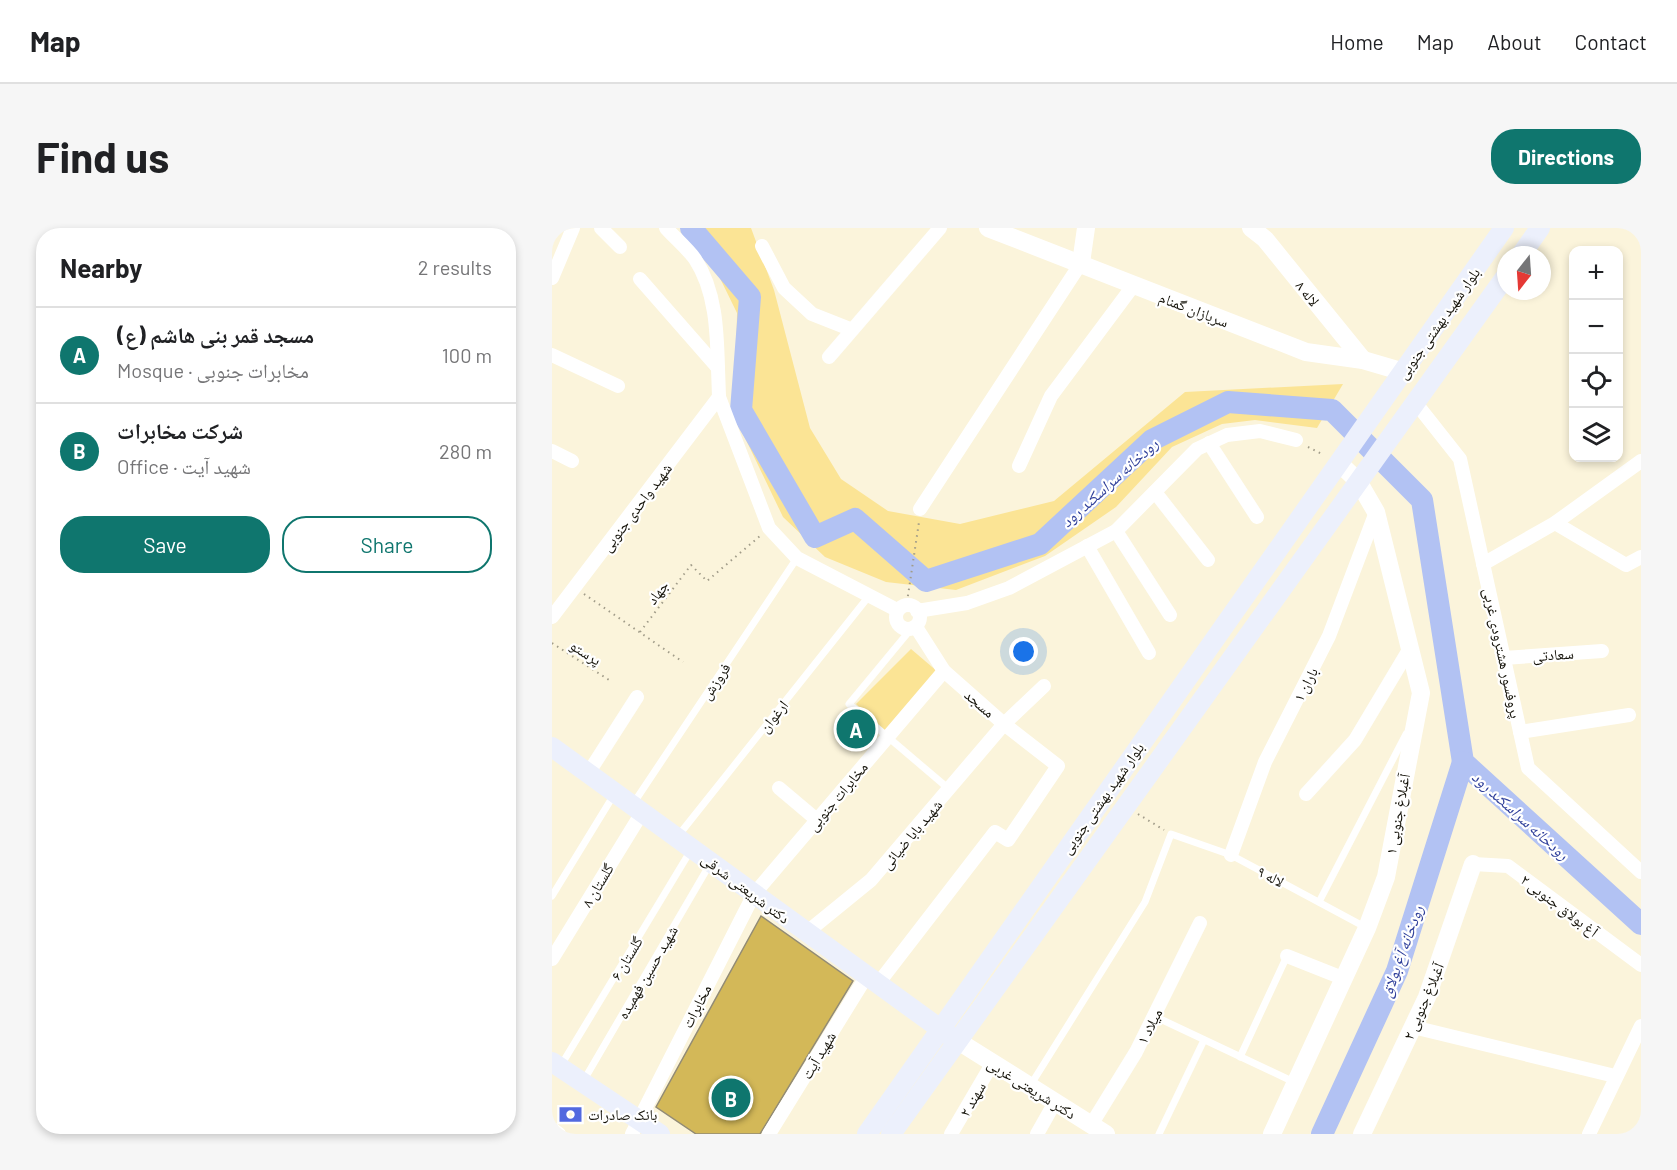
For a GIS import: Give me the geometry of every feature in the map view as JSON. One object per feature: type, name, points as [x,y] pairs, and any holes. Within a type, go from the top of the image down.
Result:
[{"type":"main road","name":"بلوار شهید بهشتی جنوبی","points":[[867,1134],[1504,228]]},
{"type":"main road","points":[[1527,246],[1540,228]]},
{"type":"main road","name":"بلوار شهید بهشتی جنوبی","points":[[891,1134],[1497,288]]},
{"type":"main road","name":"دکتر شریعتی شرقی","points":[[552,747],[616,791],[806,933],[958,1041]]},
{"type":"main road","points":[[556,1064],[583,1082],[635,1127],[660,1134]]},
{"type":"street","points":[[552,277],[573,228]]},
{"type":"street","points":[[601,228],[620,247]]},
{"type":"street","points":[[666,228],[694,259],[704,280],[717,323],[719,397],[769,528],[797,558],[869,596],[907,609],[920,621],[914,628]]},
{"type":"street","points":[[829,357],[850,329],[940,228]]},
{"type":"street","name":"سربازان گمنام","points":[[988,228],[1306,352],[1363,360],[1404,372]]},
{"type":"street","points":[[920,509],[1082,263],[1086,228]]},
{"type":"street","name":"لاله ۸","points":[[1251,228],[1265,239],[1363,360]]},
{"type":"street","points":[[762,246],[784,288],[812,314],[850,329]]},
{"type":"street","points":[[640,279],[718,368]]},
{"type":"street","points":[[1019,466],[1051,396],[1133,286]]},
{"type":"street","points":[[552,356],[618,386]]},
{"type":"street","name":"شهید واحدی جنوبی","points":[[552,617],[719,397]]},
{"type":"street","name":"پروفسور هشترودی غربی","points":[[1413,405],[1460,459],[1528,768],[1641,872]]},
{"type":"street","points":[[907,609],[967,603],[1009,588],[1116,531],[1197,449],[1227,435],[1260,431],[1296,440]]},
{"type":"street","points":[[1209,443],[1257,517]]},
{"type":"street","points":[[552,451],[572,461]]},
{"type":"street","name":"آغبلاغ جنوبی ۱","points":[[1272,1134],[1345,979],[1386,878],[1421,693],[1376,512],[1363,474],[1344,457]]},
{"type":"street","points":[[1483,564],[1555,523],[1640,462]]},
{"type":"street","points":[[1155,492],[1208,560]]},
{"type":"street","name":"باران ۱","points":[[1232,855],[1266,762],[1329,636],[1376,512]]},
{"type":"street","points":[[1555,523],[1626,565],[1641,557]]},
{"type":"street","points":[[1116,531],[1170,615]]},
{"type":"street","points":[[1087,546],[1149,653]]},
{"type":"street","name":"مسجد","points":[[907,609],[898,622],[914,628],[944,671],[1004,724],[1058,766]]},
{"type":"street","points":[[1306,794],[1355,740],[1410,648]]},
{"type":"street","name":"سعادتی","points":[[1504,658],[1602,651]]},
{"type":"street","name":"مخابرات جنوبی","points":[[754,894],[944,671]]},
{"type":"street","name":"شهيد بابا ضيائی","points":[[806,933],[871,880],[1004,724],[1044,686]]},
{"type":"street","points":[[589,772],[637,697]]},
{"type":"street","points":[[1520,732],[1629,715]]},
{"type":"street","name":"شهید آیت","points":[[770,1134],[872,981],[995,832],[1008,840],[1058,766]]},
{"type":"street","points":[[779,788],[817,820]]},
{"type":"street","name":"گلستان ۸","points":[[552,959],[638,808]]},
{"type":"street","name":"آغ بولاق جنوبی ۲","points":[[1473,864],[1508,866],[1641,965]]},
{"type":"street","name":"آغبلاغ جنوبی ۲","points":[[1362,1134],[1427,997],[1473,864]]},
{"type":"street","name":"مخابرات","points":[[635,1127],[754,894]]},
{"type":"street","name":"میلاد ۱","points":[[1099,1130],[1200,923]]},
{"type":"street","points":[[1287,957],[1345,979]]},
{"type":"street","points":[[1589,1134],[1641,1026]]},
{"type":"street","points":[[1413,1027],[1615,1076]]},
{"type":"street","name":"دکتر شریعتی غربی","points":[[958,1041],[1054,1104],[1099,1130]]},
{"type":"street","name":"سهند ۲","points":[[951,1134],[992,1064]]},
{"type":"street","points":[[1037,1134],[1054,1104]]},
{"type":"street","points":[[552,1129],[559,1134]]},
{"type":"lane","name":"فروزش","points":[[638,808],[797,558]]},
{"type":"lane","name":"ارغوان","points":[[685,842],[869,596]]},
{"type":"lane","points":[[914,628],[849,704],[949,789]]},
{"type":"lane","points":[[1319,902],[1415,718]]},
{"type":"lane","points":[[552,896],[616,791]]},
{"type":"lane","name":"لاله ۹","points":[[1171,834],[1232,855],[1367,928]]},
{"type":"lane","points":[[1029,1087],[1145,902],[1171,834]]},
{"type":"lane","name":"گلستان ۶","points":[[556,1064],[685,842]]},
{"type":"lane","name":"شهيد حسین فهمیده","points":[[583,1082],[712,862]]},
{"type":"lane","points":[[1240,1057],[1287,957]]},
{"type":"lane","points":[[1154,1016],[1296,1083]]},
{"type":"lane","points":[[1159,1134],[1204,1040]]},
{"type":"path","points":[[1296,440],[1344,457]]},
{"type":"path","points":[[907,609],[920,509]]},
{"type":"path","name":"جهاد","points":[[640,632],[691,565],[707,581],[769,528]]},
{"type":"path","points":[[574,588],[683,662]]},
{"type":"path","name":"پرستو","points":[[552,643],[609,680]]},
{"type":"path","points":[[1125,807],[1171,834]]},
{"type":"shaded area","points":[[682,228],[751,228],[774,290],[810,428],[841,479],[888,511],[960,524],[1054,501],[1185,392],[1343,384],[1317,428],[1255,420],[1222,424],[1172,447],[1116,507],[1045,556],[956,590],[886,582],[825,557],[783,517],[735,417],[737,313],[715,268]]},
{"type":"shaded area","points":[[911,649],[938,672],[885,732],[856,704]]},
{"type":"building","points":[[761,916],[853,981],[760,1134],[696,1134],[656,1107]]},
{"type":"waterway","name":"رودخانه سراسکند رود","points":[[691,228],[750,297],[741,410],[815,537],[855,519],[926,581],[1040,544],[1152,440],[1228,402],[1332,410],[1422,500],[1463,762],[1641,924]]},
{"type":"waterway","name":"رودخانه آغ بولاق","points":[[1322,1134],[1397,971],[1463,762]]},
{"type":"place","name":"مسجد قمر بنی هاشم (ع)","points":[[856,729]]},
{"type":"place","name":"شرکت مخابرات","points":[[731,1098]]},
{"type":"place","name":"بانک صادرات","points":[[570,1114]]}]
